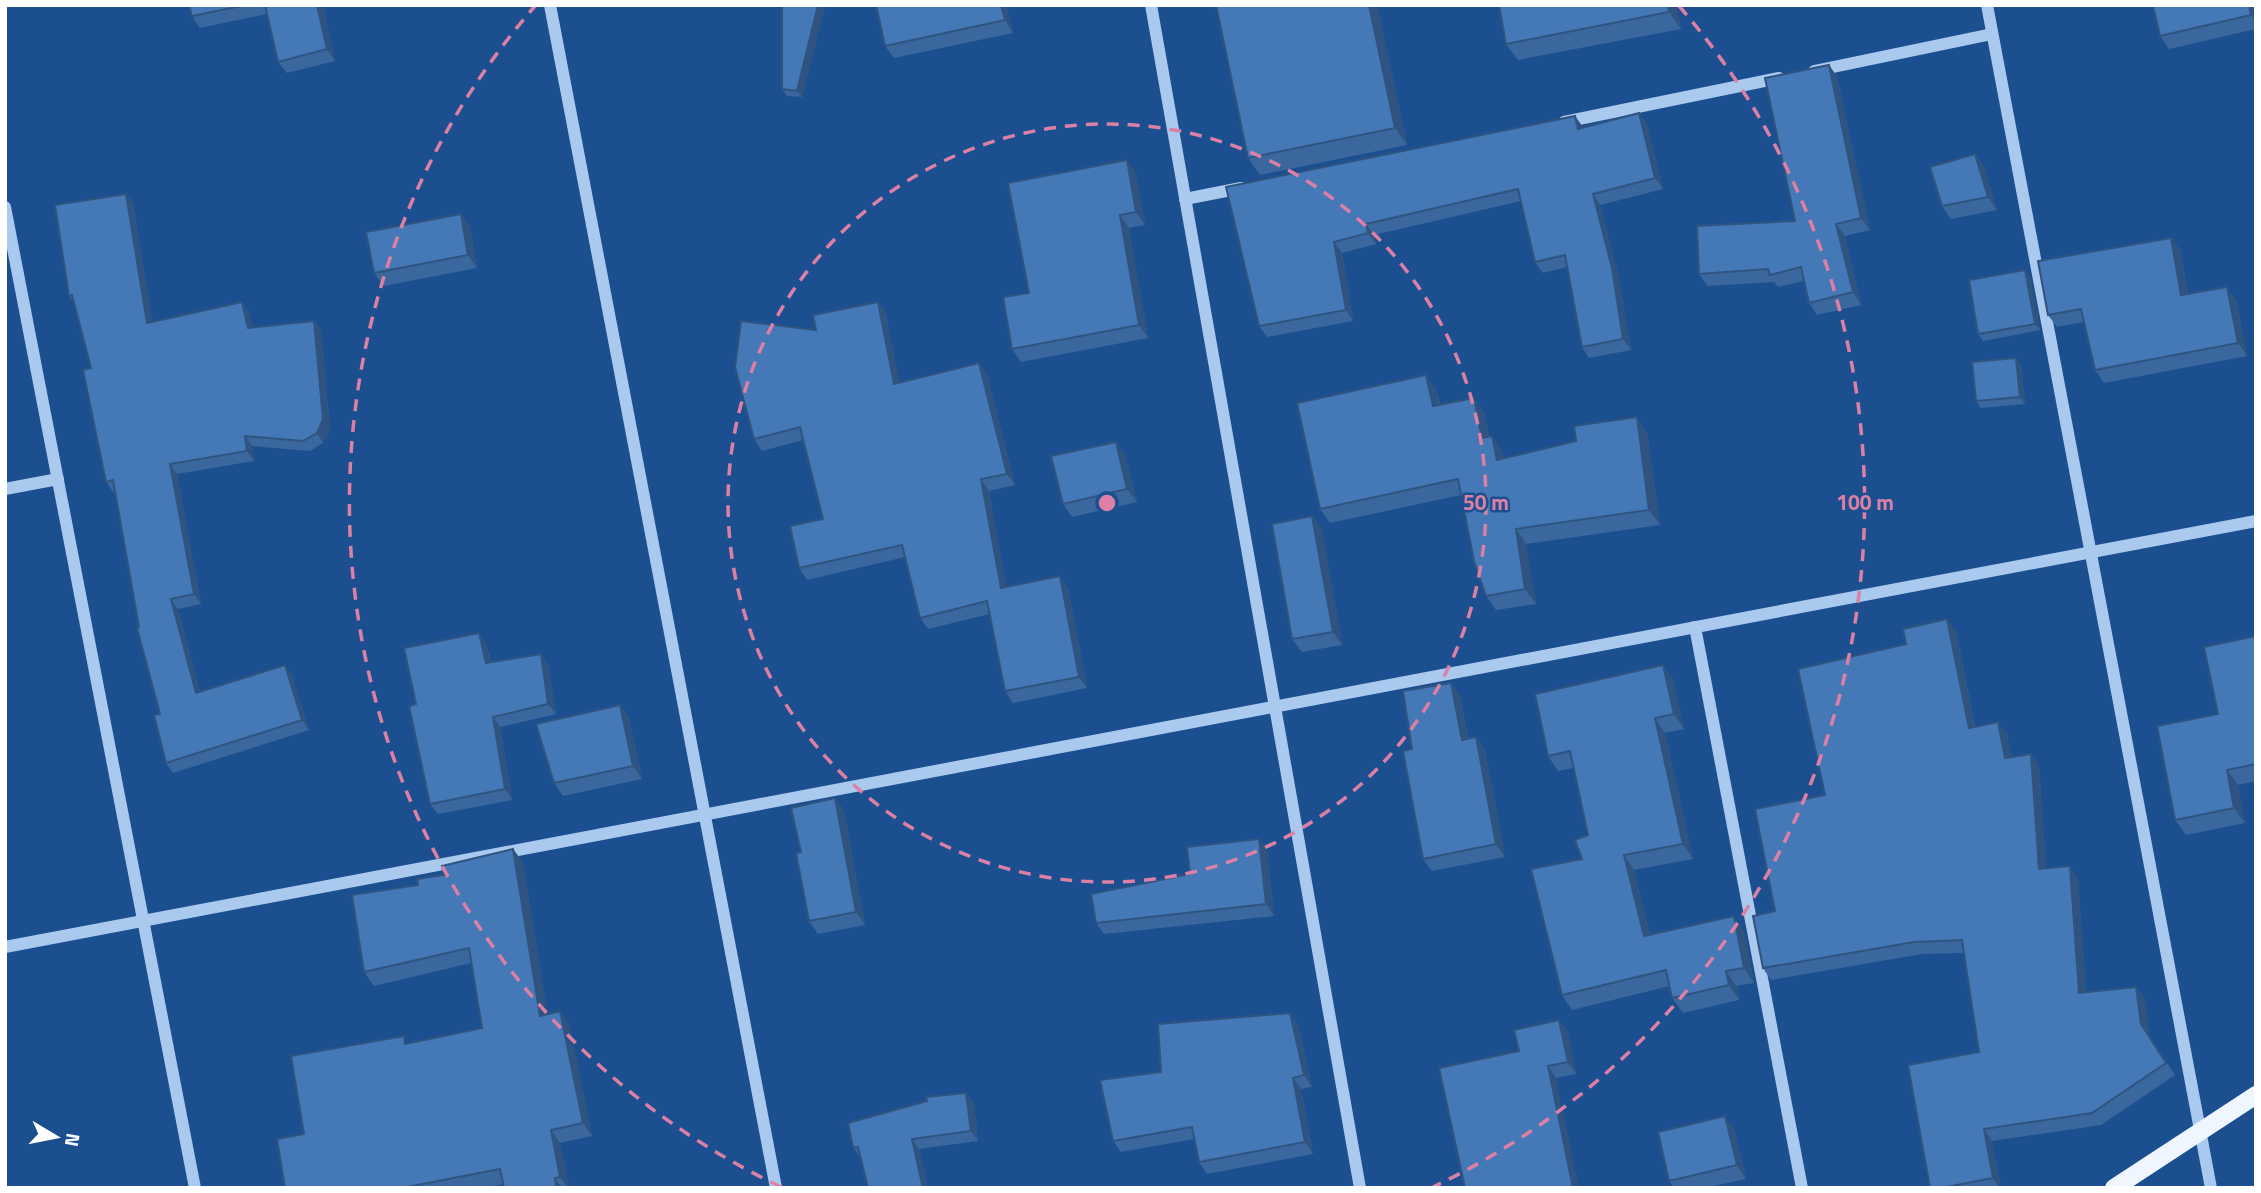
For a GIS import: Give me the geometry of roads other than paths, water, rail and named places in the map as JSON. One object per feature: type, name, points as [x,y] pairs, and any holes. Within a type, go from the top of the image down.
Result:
[{"type":"main road","points":[[2114,1188],[2256,1095]]},
{"type":"street","points":[[550,5],[776,1188]]},
{"type":"street","points":[[1151,5],[1360,1188]]},
{"type":"street","points":[[1987,5],[2211,1188]]},
{"type":"street","points":[[1801,74],[1992,34]]},
{"type":"street","points":[[1554,124],[1787,76]]},
{"type":"street","points":[[1185,199],[1253,185]]},
{"type":"street","points":[[5,206],[195,1188]]},
{"type":"street","points":[[5,489],[58,480]]},
{"type":"street","points":[[5,947],[2256,521]]},
{"type":"street","points":[[1695,627],[1802,1188]]}]
